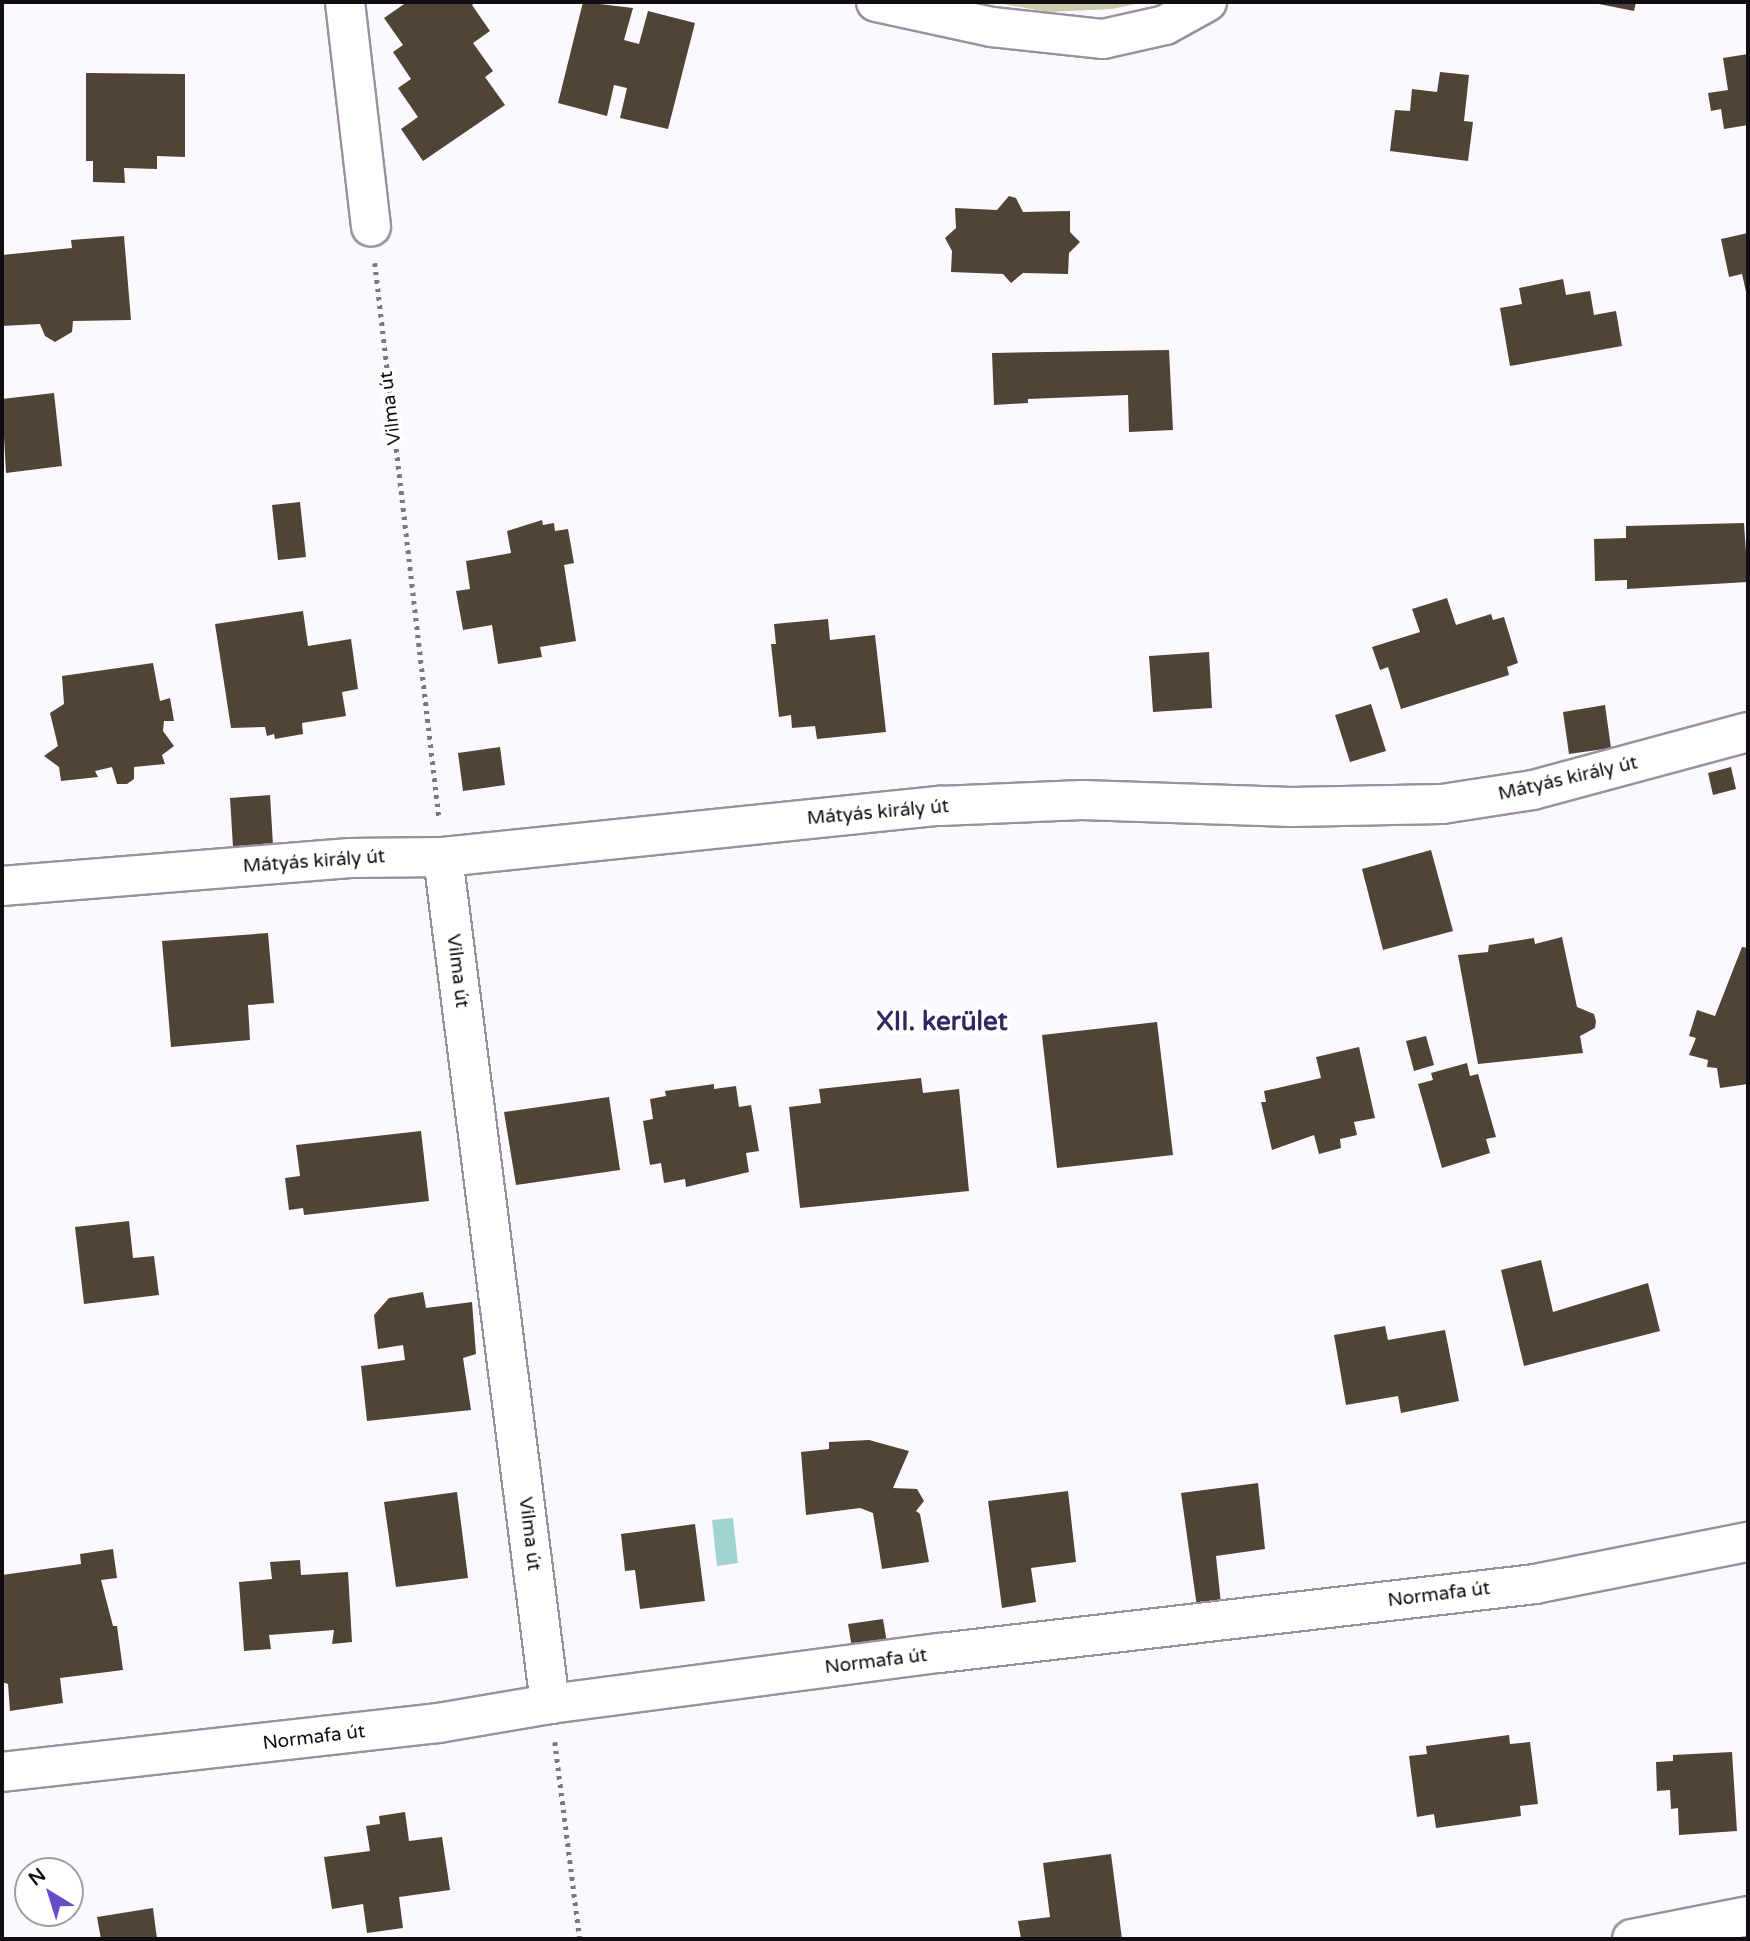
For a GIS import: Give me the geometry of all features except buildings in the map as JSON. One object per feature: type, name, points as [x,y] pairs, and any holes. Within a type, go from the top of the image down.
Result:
[{"type":"street","points":[[345,2],[371,227]]},
{"type":"street","points":[[876,2],[992,27],[1103,39],[1165,25],[1207,2]]},
{"type":"street","name":"Mátyás király út","points":[[2,886],[350,858],[443,856],[940,806],[1082,800],[1292,807],[1442,804],[1533,790],[1748,732]]},
{"type":"street","name":"Vilma út","points":[[443,856],[550,1704]]},
{"type":"street","name":"Normafa út","points":[[2,1772],[438,1723],[550,1704],[1535,1584],[1748,1542]]},
{"type":"street","points":[[1632,1939],[1748,1916]]},
{"type":"path","name":"Vilma út","points":[[371,227],[443,856]]},
{"type":"path","points":[[550,1704],[580,1939]]},
{"type":"green space","points":[[992,2],[1145,2],[1112,9],[1048,12]]},
{"type":"water","points":[[733,1518],[738,1563],[717,1566],[712,1520]]},
{"type":"district","name":"XII. kerület","points":[[942,1022]]}]
